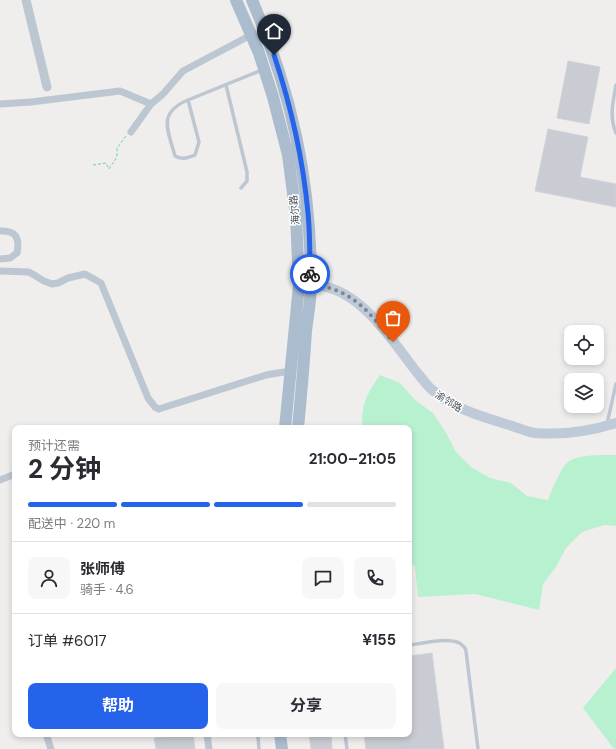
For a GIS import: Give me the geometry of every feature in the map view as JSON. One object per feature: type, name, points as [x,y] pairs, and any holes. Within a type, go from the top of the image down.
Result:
[{"type":"main road","name":"海尔路","points":[[236,0],[251,34],[273,97],[288,155],[305,285],[290,371],[285,425]]},
{"type":"main road","name":"海尔路","points":[[252,0],[265,30],[286,93],[300,154],[308,214],[298,425]]},
{"type":"main road","name":"渝邻路","points":[[305,285],[338,291],[365,309],[429,387],[444,400],[466,412],[534,433],[571,432],[612,424]]},
{"type":"main road","points":[[273,737],[275,749]]},
{"type":"main road","points":[[280,737],[282,749]]},
{"type":"street","points":[[26,0],[47,86]]},
{"type":"street","points":[[130,132],[151,104],[163,94],[183,71],[251,34]]},
{"type":"street","points":[[0,104],[31,102],[120,91],[151,104]]},
{"type":"street","points":[[0,231],[8,230],[15,235],[19,243],[17,253],[10,258],[0,259]]},
{"type":"street","points":[[0,271],[29,272],[52,284],[68,278],[86,274],[101,283],[148,398],[155,407],[159,409],[266,375],[290,371]]},
{"type":"street","points":[[0,480],[12,475]]},
{"type":"street","points":[[47,737],[51,749]]},
{"type":"street","points":[[207,737],[209,749]]},
{"type":"lane","points":[[188,100],[199,142],[195,155],[187,159],[175,156],[167,126],[167,118],[170,111],[188,100],[263,70]]},
{"type":"lane","points":[[226,85],[247,172],[247,180],[241,188]]},
{"type":"lane","points":[[616,85],[611,110],[616,133]]},
{"type":"lane","points":[[612,424],[616,384]]},
{"type":"lane","points":[[412,645],[445,640],[459,642],[464,646],[466,651],[478,749]]},
{"type":"lane","points":[[258,737],[259,749]]},
{"type":"lane","points":[[345,737],[347,749]]},
{"type":"path","points":[[93,165],[106,163],[109,169],[117,157],[117,148],[130,132]]},
{"type":"green space","points":[[380,375],[400,383],[415,400],[433,413],[456,452],[471,467],[490,478],[511,483],[527,496],[548,500],[557,479],[569,461],[579,457],[592,455],[616,455],[616,526],[604,525],[582,532],[566,548],[556,567],[543,584],[539,610],[475,594],[418,597],[415,567],[412,563],[412,425],[362,425],[364,406],[371,388]]},
{"type":"green space","points":[[616,668],[616,749],[614,749],[583,708]]},
{"type":"building","points":[[568,61],[600,67],[589,124],[557,118]]},
{"type":"building","points":[[548,129],[588,137],[580,177],[616,184],[616,207],[535,191]]},
{"type":"building","points":[[432,653],[444,749],[366,749],[364,737],[412,737],[412,656]]},
{"type":"building","points":[[193,737],[195,749],[156,749],[154,738]]},
{"type":"building","points":[[309,737],[331,737],[332,749],[311,749]]},
{"type":"way so far","points":[[310,274],[311,284],[338,291],[365,309],[393,342]]},
{"type":"route","points":[[274,55],[286,93],[300,154],[308,214],[310,274]]}]
